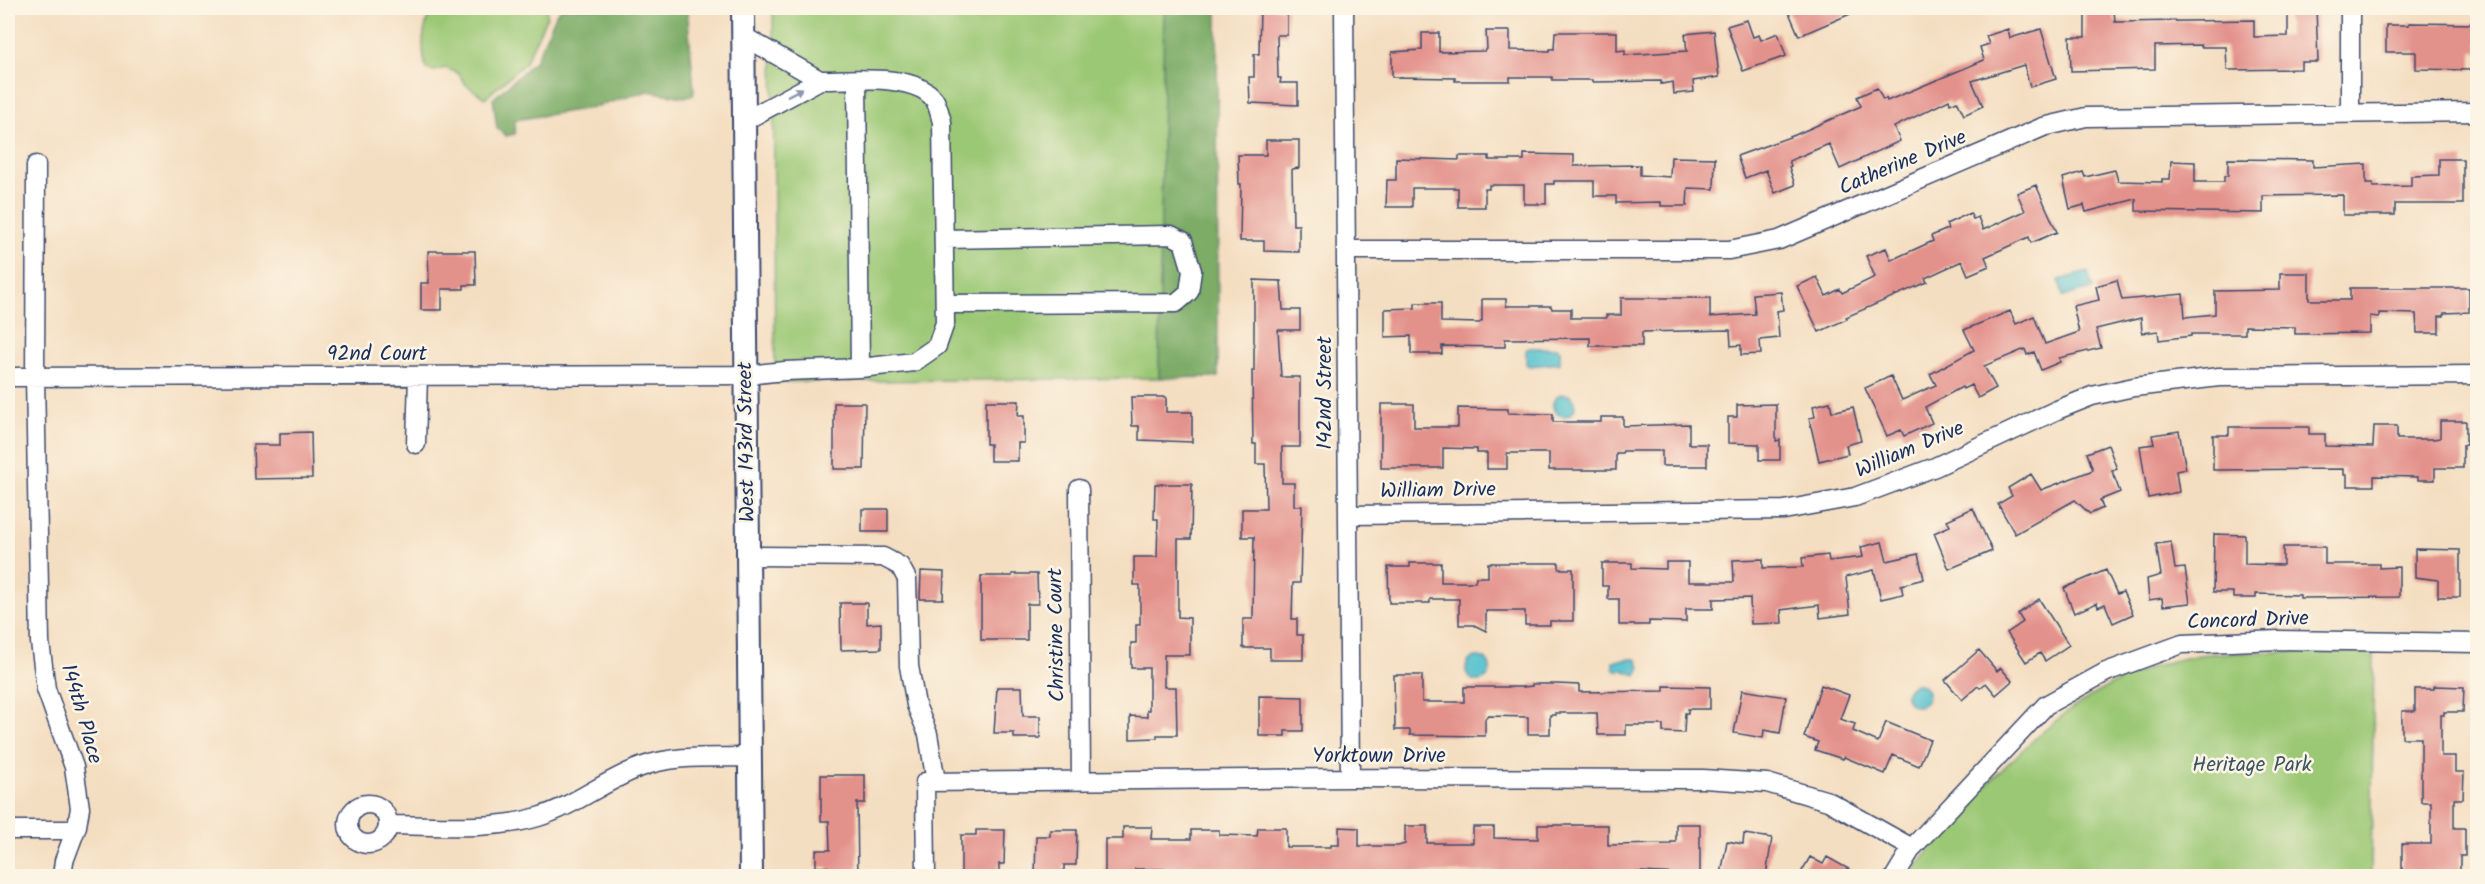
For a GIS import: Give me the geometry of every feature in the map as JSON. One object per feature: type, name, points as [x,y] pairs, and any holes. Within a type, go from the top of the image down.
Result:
[{"type":"main road","name":"West 143rd Street","points":[[743,8],[751,876]]},
{"type":"street","name":"142nd Street","points":[[1344,8],[1350,778]]},
{"type":"street","points":[[2350,8],[2350,113]]},
{"type":"street","points":[[743,36],[820,80]]},
{"type":"street","points":[[744,121],[820,80]]},
{"type":"street","name":"92nd Court","points":[[8,377],[746,375],[785,371],[860,369],[914,362],[937,346],[945,322],[942,122],[934,99],[921,89],[893,80],[820,80]]},
{"type":"street","points":[[857,80],[860,369]]},
{"type":"street","name":"Catherine Drive","points":[[1346,250],[1729,250],[1779,240],[2043,128],[2086,117],[2478,112]]},
{"type":"street","name":"144th Place","points":[[36,165],[35,377],[40,642],[46,688],[69,749],[79,789],[80,807],[64,861],[62,876]]},
{"type":"street","points":[[944,239],[1171,235],[1183,241],[1192,271],[1189,292],[1176,303],[945,304]]},
{"type":"street","name":"William Drive","points":[[1348,515],[1784,510],[1856,497],[1935,467],[2092,396],[2134,387],[2219,377],[2478,375]]},
{"type":"street","points":[[416,444],[418,376]]},
{"type":"street","name":"Christine Court","points":[[1079,489],[1081,781]]},
{"type":"street","points":[[748,556],[883,557],[900,566],[907,579],[909,666],[916,705],[928,734],[936,782],[925,783],[926,876]]},
{"type":"street","name":"Concord Drive","points":[[1895,876],[1912,848],[2046,705],[2106,672],[2182,644],[2279,640],[2478,643]]},
{"type":"street","points":[[388,825],[515,823],[556,811],[641,766],[689,759],[750,757]]},
{"type":"street","name":"Yorktown Drive","points":[[936,782],[1350,778],[1703,779],[1767,783],[1828,801],[1912,848]]},
{"type":"street","points":[[8,830],[75,830]]},
{"type":"green space","points":[[431,8],[547,8],[547,16],[525,63],[485,98],[466,85],[458,73],[445,68],[435,71],[426,69],[423,38]]},
{"type":"green space","points":[[562,8],[687,8],[693,95],[684,97],[648,91],[590,108],[515,120],[515,134],[506,136],[497,128],[493,99],[535,61],[557,13]]},
{"type":"green space","points":[[773,8],[1164,8],[1159,378],[775,382]]},
{"type":"green space","points":[[1164,8],[1217,8],[1218,377],[1159,378]]},
{"type":"green space","name":"Heritage Park","points":[[2374,651],[2371,876],[1910,876],[1954,821],[2030,742],[2080,703],[2107,687],[2167,662],[2201,655]]},
{"type":"water","points":[[2088,272],[2093,289],[2063,296],[2059,280]]},
{"type":"water","points":[[1529,348],[1558,348],[1560,363],[1529,366],[1526,364],[1526,350]]},
{"type":"water","points":[[1564,394],[1572,397],[1575,405],[1572,413],[1564,416],[1556,413],[1553,405],[1556,397]]},
{"type":"water","points":[[1478,657],[1486,661],[1490,669],[1486,677],[1478,681],[1470,677],[1466,669],[1470,661]]},
{"type":"water","points":[[1637,660],[1640,667],[1636,675],[1623,670],[1616,671],[1613,667],[1613,661]]},
{"type":"water","points":[[1917,684],[1925,687],[1928,695],[1925,703],[1917,706],[1909,703],[1906,695],[1909,687]]},
{"type":"building","points":[[1260,8],[1287,8],[1287,35],[1277,35],[1278,78],[1281,78],[1280,83],[1298,83],[1298,105],[1250,103],[1249,77],[1254,77],[1254,54],[1259,54]]},
{"type":"building","points":[[1787,8],[1864,8],[1799,36]]},
{"type":"building","points":[[2316,8],[2318,62],[2301,62],[2301,69],[2227,70],[2226,47],[2201,47],[2201,45],[2155,46],[2155,69],[2071,71],[2070,37],[2085,37],[2085,11],[2114,10],[2115,22],[2254,20],[2254,37],[2288,36],[2288,9]]},
{"type":"building","points":[[1747,20],[1753,37],[1759,35],[1761,40],[1778,33],[1786,56],[1743,71],[1727,26]]},
{"type":"building","points":[[2409,23],[2478,24],[2478,52],[2472,52],[2472,70],[2416,69],[2416,52],[2386,52],[2386,25],[2409,25]]},
{"type":"building","points":[[2008,29],[2010,38],[2041,29],[2056,79],[2030,87],[2024,65],[1972,81],[1983,106],[1964,115],[1957,101],[1950,104],[1949,100],[1894,127],[1900,141],[1840,169],[1829,144],[1789,161],[1795,185],[1775,193],[1766,170],[1745,178],[1737,156],[1795,135],[1861,106],[1857,97],[1877,88],[1883,100],[1886,98],[1887,101],[1984,60],[1980,47],[1989,44],[1986,36]]},
{"type":"building","points":[[1486,31],[1510,31],[1510,50],[1550,51],[1554,49],[1555,32],[1617,32],[1617,51],[1625,50],[1625,55],[1687,51],[1685,34],[1714,31],[1719,77],[1693,81],[1694,92],[1674,94],[1673,82],[1661,84],[1661,81],[1592,82],[1592,80],[1552,80],[1552,77],[1510,77],[1510,81],[1455,81],[1455,78],[1392,77],[1392,52],[1422,50],[1422,33],[1439,33],[1439,52],[1484,51],[1487,49]]},
{"type":"building","points":[[1266,140],[1299,140],[1299,168],[1292,169],[1293,225],[1299,225],[1299,252],[1264,251],[1264,241],[1240,241],[1241,184],[1239,184],[1238,155],[1266,155]]},
{"type":"building","points":[[1524,154],[1574,155],[1574,166],[1640,165],[1640,175],[1670,177],[1671,157],[1715,158],[1714,189],[1688,188],[1687,206],[1661,206],[1661,202],[1616,203],[1616,196],[1594,196],[1594,181],[1554,181],[1554,184],[1546,184],[1546,204],[1524,204],[1524,185],[1489,185],[1489,189],[1485,189],[1485,207],[1458,207],[1458,188],[1412,188],[1412,207],[1386,207],[1387,180],[1396,180],[1396,158],[1459,160],[1459,156],[1489,156],[1489,160],[1524,160]]},
{"type":"building","points":[[2228,159],[2313,160],[2313,167],[2366,164],[2366,183],[2373,183],[2373,187],[2411,186],[2411,176],[2439,175],[2439,159],[2463,159],[2463,204],[2395,204],[2395,215],[2343,215],[2343,195],[2263,196],[2263,213],[2136,211],[2136,199],[2086,212],[2084,205],[2070,209],[2063,178],[2083,172],[2085,177],[2115,170],[2118,181],[2162,182],[2162,179],[2170,179],[2171,161],[2195,162],[2195,182],[2224,182],[2224,176],[2228,176]]},
{"type":"building","points":[[2036,185],[2057,232],[2031,243],[2029,237],[1985,257],[1989,266],[1968,275],[1962,261],[1925,278],[1927,282],[1846,317],[1847,319],[1819,332],[1797,286],[1817,277],[1826,296],[1840,289],[1842,293],[1875,277],[1866,256],[1886,248],[1891,260],[1933,241],[1931,236],[1948,229],[1946,224],[1970,213],[1973,219],[1978,217],[1983,230],[2025,211],[2017,193]]},
{"type":"building","points":[[428,251],[475,251],[476,285],[464,285],[464,289],[442,289],[442,310],[421,310],[421,283],[429,283]]},
{"type":"building","points":[[2280,273],[2309,273],[2309,300],[2350,300],[2350,288],[2469,288],[2469,312],[2444,313],[2444,316],[2439,316],[2439,333],[2417,333],[2416,314],[2379,313],[2379,317],[2370,316],[2370,333],[2295,334],[2295,327],[2245,326],[2245,334],[2191,334],[2191,336],[2159,340],[2158,331],[2142,333],[2141,318],[2096,329],[2101,348],[2059,358],[2060,362],[2041,370],[2034,352],[2027,355],[2025,349],[1984,366],[1996,388],[1978,398],[1971,385],[1963,389],[1962,387],[1925,407],[1932,423],[1904,436],[1901,430],[1887,436],[1865,388],[1891,376],[1902,400],[1936,385],[1930,374],[1974,350],[1964,330],[2010,311],[2016,324],[2034,316],[2045,344],[2079,332],[2073,306],[2099,300],[2096,286],[2117,280],[2122,300],[2183,294],[2185,317],[2215,314],[2215,291],[2280,290]]},
{"type":"building","points":[[1254,280],[1281,281],[1283,310],[1300,310],[1300,330],[1278,330],[1281,377],[1300,377],[1300,447],[1282,447],[1282,483],[1294,483],[1294,506],[1302,506],[1300,583],[1293,583],[1292,619],[1297,619],[1297,635],[1303,635],[1303,660],[1270,660],[1270,648],[1243,648],[1243,619],[1253,619],[1254,537],[1242,537],[1242,509],[1266,509],[1265,464],[1256,464],[1256,444],[1253,444]]},
{"type":"building","points":[[1781,292],[1783,310],[1777,311],[1779,338],[1760,340],[1761,354],[1741,355],[1741,345],[1731,346],[1730,330],[1642,332],[1642,346],[1590,346],[1590,338],[1505,339],[1505,347],[1442,346],[1442,354],[1411,354],[1411,336],[1385,337],[1385,309],[1415,308],[1415,303],[1441,303],[1441,322],[1479,323],[1482,321],[1482,299],[1506,299],[1506,306],[1551,306],[1552,309],[1571,309],[1571,318],[1606,318],[1606,315],[1621,315],[1621,298],[1710,298],[1710,317],[1755,314],[1753,294]]},
{"type":"building","points":[[1131,397],[1166,397],[1166,412],[1192,412],[1192,442],[1139,440],[1139,426],[1132,426]]},
{"type":"building","points":[[986,401],[1019,401],[1018,416],[1024,416],[1024,443],[1018,443],[1018,461],[990,461],[990,444],[986,444]]},
{"type":"building","points":[[1830,402],[1832,412],[1853,407],[1861,441],[1846,445],[1848,454],[1819,461],[1809,418],[1815,417],[1813,406]]},
{"type":"building","points":[[834,403],[865,403],[864,469],[834,469]]},
{"type":"building","points":[[1381,404],[1414,404],[1414,427],[1458,427],[1458,408],[1508,409],[1508,413],[1553,414],[1553,422],[1601,422],[1601,417],[1623,417],[1623,426],[1689,424],[1689,444],[1707,444],[1707,466],[1662,466],[1662,451],[1623,451],[1616,453],[1616,470],[1549,470],[1549,453],[1507,453],[1507,469],[1487,469],[1487,453],[1477,453],[1477,449],[1443,448],[1443,468],[1381,468]]},
{"type":"building","points":[[1776,404],[1776,441],[1780,440],[1780,460],[1759,460],[1759,444],[1728,443],[1728,417],[1737,417],[1737,405]]},
{"type":"building","points":[[2440,421],[2466,421],[2466,445],[2463,445],[2463,468],[2435,468],[2435,480],[2418,480],[2418,477],[2374,476],[2374,486],[2347,486],[2347,475],[2344,475],[2344,469],[2213,470],[2213,435],[2229,435],[2229,427],[2309,427],[2309,434],[2325,434],[2325,446],[2373,447],[2374,426],[2397,426],[2397,439],[2433,439],[2440,438]]},
{"type":"building","points":[[2179,431],[2186,469],[2176,471],[2179,492],[2148,498],[2140,446],[2154,444],[2152,435]]},
{"type":"building","points":[[311,432],[312,478],[254,479],[253,445],[280,445],[280,433]]},
{"type":"building","points":[[2108,445],[2117,469],[2112,471],[2120,492],[2100,500],[2103,508],[2090,514],[2075,500],[2015,534],[1998,504],[2012,496],[2008,488],[2031,474],[2041,490],[2093,470],[2087,453]]},
{"type":"building","points":[[1155,484],[1192,484],[1191,539],[1178,539],[1178,617],[1190,618],[1190,655],[1164,655],[1164,687],[1176,687],[1177,735],[1130,739],[1130,716],[1147,717],[1147,710],[1149,710],[1149,668],[1131,668],[1131,643],[1136,643],[1136,625],[1140,625],[1140,585],[1134,585],[1134,557],[1157,557],[1158,519],[1154,519]]},
{"type":"building","points":[[1973,508],[1992,551],[1949,569],[1934,533],[1950,526],[1947,520]]},
{"type":"building","points":[[862,509],[888,509],[888,532],[862,532]]},
{"type":"building","points":[[2214,534],[2245,535],[2245,564],[2283,565],[2283,547],[2325,547],[2325,564],[2379,564],[2379,568],[2399,567],[2399,597],[2300,598],[2300,595],[2256,594],[2256,598],[2233,598],[2233,592],[2213,592]]},
{"type":"building","points":[[1882,542],[1887,561],[1918,554],[1924,579],[1901,585],[1903,594],[1881,599],[1874,570],[1846,577],[1850,614],[1820,618],[1819,605],[1781,610],[1782,623],[1751,624],[1750,598],[1713,599],[1713,609],[1686,609],[1686,622],[1649,621],[1649,625],[1619,625],[1619,599],[1608,599],[1608,586],[1602,586],[1602,563],[1632,563],[1632,568],[1666,569],[1666,562],[1688,562],[1688,582],[1734,582],[1733,560],[1763,559],[1763,568],[1803,567],[1802,558],[1828,555],[1829,561],[1863,557],[1861,547]]},
{"type":"building","points":[[2171,542],[2175,569],[2185,568],[2190,603],[2163,606],[2162,598],[2149,600],[2147,579],[2161,575],[2156,544]]},
{"type":"building","points":[[2415,549],[2460,550],[2460,597],[2438,597],[2438,580],[2415,577]]},
{"type":"building","points":[[1410,563],[1441,563],[1441,582],[1475,582],[1476,577],[1488,577],[1488,563],[1559,563],[1559,569],[1573,569],[1573,621],[1550,621],[1550,625],[1525,625],[1525,611],[1486,611],[1486,631],[1474,625],[1459,625],[1459,599],[1430,599],[1430,603],[1389,603],[1388,567],[1410,567]]},
{"type":"building","points":[[2106,570],[2117,594],[2123,592],[2133,614],[2113,623],[2105,604],[2098,607],[2097,603],[2074,613],[2064,588]]},
{"type":"building","points":[[921,571],[944,572],[943,599],[920,599]]},
{"type":"building","points":[[1012,574],[1037,574],[1038,604],[1027,604],[1027,640],[981,640],[981,576],[1012,576]]},
{"type":"building","points":[[2039,599],[2069,645],[2045,661],[2040,653],[2026,662],[2007,633],[2023,622],[2018,614]]},
{"type":"building","points":[[840,603],[867,603],[867,624],[881,623],[881,649],[841,650]]},
{"type":"building","points":[[1979,650],[1997,671],[2001,668],[2012,681],[1996,695],[1986,683],[1980,688],[1978,686],[1962,700],[1945,680]]},
{"type":"building","points":[[1394,675],[1422,675],[1422,702],[1464,702],[1464,687],[1523,687],[1532,686],[1532,684],[1557,684],[1579,685],[1579,692],[1664,691],[1664,686],[1710,687],[1710,709],[1688,709],[1688,713],[1685,713],[1684,733],[1663,732],[1663,725],[1626,725],[1626,735],[1598,735],[1597,713],[1555,713],[1556,715],[1550,715],[1550,734],[1528,734],[1528,717],[1488,716],[1485,719],[1485,736],[1410,735],[1410,730],[1395,730]]},
{"type":"building","points":[[1821,685],[1849,695],[1840,719],[1855,724],[1853,731],[1878,742],[1886,722],[1930,740],[1919,766],[1893,755],[1885,774],[1844,757],[1843,759],[1815,750],[1818,742],[1804,737]]},
{"type":"building","points":[[2434,686],[2464,687],[2463,712],[2444,712],[2444,715],[2441,715],[2441,756],[2455,756],[2455,772],[2464,772],[2463,799],[2454,799],[2454,828],[2465,828],[2465,856],[2460,856],[2460,873],[2402,874],[2402,844],[2431,844],[2431,802],[2421,802],[2421,738],[2402,738],[2402,711],[2415,711],[2415,689],[2434,689]]},
{"type":"building","points":[[997,687],[1022,687],[1023,716],[1040,716],[1040,738],[1014,738],[1014,733],[994,733]]},
{"type":"building","points":[[1742,690],[1786,697],[1780,733],[1764,730],[1763,738],[1734,733]]},
{"type":"building","points":[[1259,696],[1303,697],[1303,731],[1285,731],[1285,736],[1259,736]]},
{"type":"building","points":[[821,775],[865,775],[865,803],[857,803],[858,876],[828,876],[828,867],[816,867],[816,850],[830,850],[829,821],[821,821]]},
{"type":"building","points":[[1676,824],[1700,824],[1700,875],[1641,872],[1563,876],[1511,875],[1511,872],[1354,874],[1285,872],[1218,873],[1218,876],[1175,875],[1175,869],[1135,869],[1135,876],[1105,876],[1105,839],[1123,839],[1123,827],[1152,827],[1151,839],[1191,839],[1191,830],[1219,830],[1219,835],[1257,836],[1258,828],[1286,828],[1286,847],[1331,847],[1331,845],[1339,845],[1339,827],[1359,828],[1359,846],[1398,846],[1405,844],[1405,826],[1427,826],[1427,843],[1473,843],[1473,827],[1494,827],[1494,838],[1538,839],[1538,825],[1608,825],[1608,845],[1671,844],[1671,842],[1676,842]]},
{"type":"building","points":[[976,830],[1005,830],[1004,864],[999,864],[999,876],[961,876],[961,835],[976,835]]},
{"type":"building","points":[[1050,830],[1077,830],[1076,865],[1064,865],[1064,876],[1035,876],[1036,836],[1050,836]]},
{"type":"building","points":[[1744,834],[1772,838],[1766,876],[1721,875],[1727,841],[1743,844]]},
{"type":"building","points":[[1810,857],[1823,864],[1827,857],[1861,876],[1799,876]]}]
